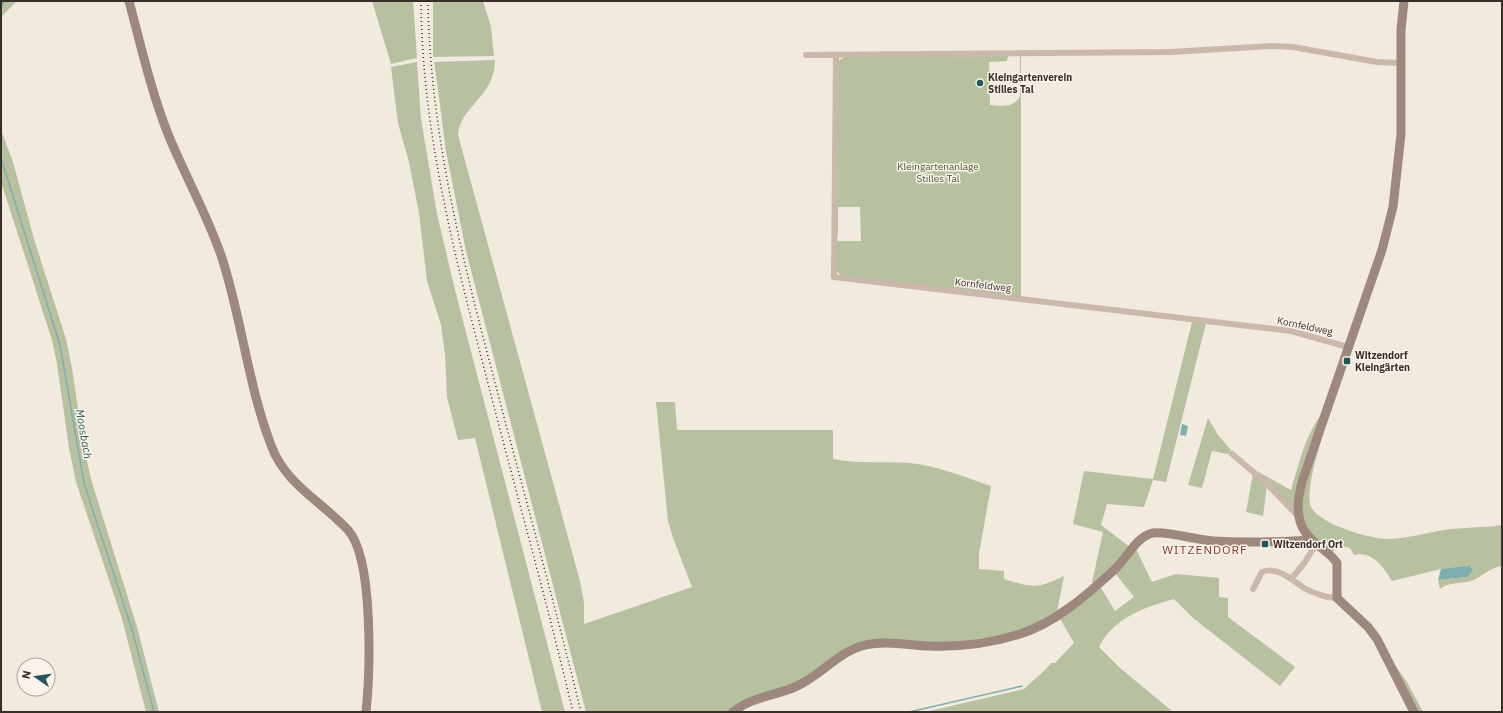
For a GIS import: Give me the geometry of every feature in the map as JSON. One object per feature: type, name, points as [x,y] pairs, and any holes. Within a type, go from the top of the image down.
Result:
[{"type":"street","points":[[129,1],[160,114],[222,260],[258,404],[274,453],[290,478],[346,529],[358,547],[368,618],[369,664],[366,712]]},
{"type":"street","points":[[1338,598],[1337,563],[1313,542],[1302,529],[1298,516],[1298,500],[1303,479],[1382,250],[1393,207],[1400,146],[1401,30],[1404,1]]},
{"type":"street","points":[[806,55],[1170,52],[1273,46],[1377,62],[1401,63]]},
{"type":"street","name":"Kornfeldweg","points":[[836,55],[834,277],[1291,331],[1348,347]]},
{"type":"street","points":[[1232,454],[1264,481],[1298,516]]},
{"type":"street","points":[[733,712],[755,699],[802,684],[849,651],[862,646],[884,644],[931,646],[955,645],[1010,637],[1036,628],[1054,618],[1100,583],[1121,563],[1138,543],[1153,533],[1213,541],[1313,542]]},
{"type":"street","points":[[1292,578],[1305,562],[1313,542]]},
{"type":"street","points":[[1253,589],[1259,574],[1265,570],[1292,578],[1306,589],[1326,597],[1338,598],[1368,627],[1377,639],[1414,712]]},
{"type":"green space","points":[[1,1],[17,1],[1,17]]},
{"type":"green space","points":[[372,1],[413,1],[417,58],[391,64]]},
{"type":"green space","points":[[433,1],[483,1],[491,27],[494,56],[433,57]]},
{"type":"green space","name":"Kleingartenanlage Stilles Tal","points":[[1008,56],[1007,61],[989,62],[990,105],[1003,106],[1011,104],[1014,103],[1020,96],[1021,56],[1021,297],[842,276],[836,271],[836,241],[861,241],[860,207],[838,207],[838,236],[837,235],[838,61],[845,57]]},
{"type":"green space","points":[[495,60],[490,83],[465,116],[460,125],[458,135],[580,581],[584,603],[584,624],[692,587],[668,521],[656,402],[675,402],[677,430],[833,430],[833,459],[842,461],[900,462],[920,464],[951,472],[991,486],[979,554],[979,569],[1004,571],[1004,579],[1035,586],[1064,576],[1057,612],[1035,624],[1009,634],[955,643],[876,642],[806,678],[734,707],[729,712],[586,712],[466,251],[446,151],[434,62]]},
{"type":"green space","points":[[417,62],[421,119],[437,214],[455,290],[565,712],[542,712],[475,438],[458,440],[447,397],[445,354],[441,325],[427,281],[419,213],[409,162],[398,123],[391,67]]},
{"type":"green space","points":[[1,130],[13,162],[34,239],[66,339],[84,448],[91,479],[137,627],[159,712],[146,712],[122,619],[76,482],[69,448],[57,364],[52,340],[1,182]]},
{"type":"green space","points":[[1192,322],[1206,323],[1166,482],[1153,480],[1144,507],[1107,504],[1101,525],[1131,548],[1094,584],[1092,582],[1103,532],[1073,524],[1084,471],[1153,479]]},
{"type":"green space","points":[[1325,410],[1294,508],[1253,469],[1291,490],[1308,438],[1318,418]]},
{"type":"green space","points":[[1329,412],[1316,458],[1309,495],[1310,504],[1314,511],[1332,524],[1370,537],[1382,539],[1404,538],[1451,529],[1502,525],[1502,566],[1492,569],[1471,581],[1450,584],[1440,589],[1438,580],[1467,577],[1472,567],[1441,569],[1392,581],[1381,565],[1372,558],[1360,554],[1354,555],[1350,548],[1338,545],[1332,553],[1318,542],[1308,531],[1305,525],[1302,518],[1300,501]]},
{"type":"green space","points":[[1208,418],[1218,435],[1231,450],[1228,454],[1212,451],[1202,488],[1188,485]]},
{"type":"green space","points":[[1253,474],[1267,486],[1263,516],[1246,512]]},
{"type":"green space","points":[[1136,549],[1152,582],[1176,574],[1219,578],[1219,597],[1228,598],[1228,617],[1295,667],[1280,686],[1193,618],[1174,599],[1141,610],[1121,621],[1105,637],[1099,647],[1119,667],[1173,712],[925,712],[1024,689],[1051,663],[1055,663],[1074,643],[1059,617],[1101,588],[1115,611],[1134,597],[1115,573]]},
{"type":"green space","points":[[1397,668],[1407,682],[1423,712],[1417,712],[1396,672]]},
{"type":"water","points":[[1182,424],[1188,426],[1186,436],[1180,435]]},
{"type":"water","points":[[1470,566],[1473,570],[1467,577],[1438,580],[1441,569]]},
{"type":"waterway","points":[[1,6],[5,1]]},
{"type":"waterway","name":"Moosbach","points":[[1,158],[60,345],[84,483],[133,633],[154,712]]},
{"type":"waterway","points":[[909,712],[1022,686]]},
{"type":"railway","points":[[421,1],[427,95],[441,188],[473,326],[573,712]]},
{"type":"railway","points":[[428,1],[430,49],[435,97],[449,192],[470,285],[581,712]]},
{"type":"place","name":"Kleingartenverein Stilles Tal","points":[[980,83]]},
{"type":"place","name":"Witzendorf Kleingärten","points":[[1347,361]]},
{"type":"place","name":"Witzendorf Ort","points":[[1265,544]]},
{"type":"district","name":"WITZENDORF","points":[[1205,549]]}]
